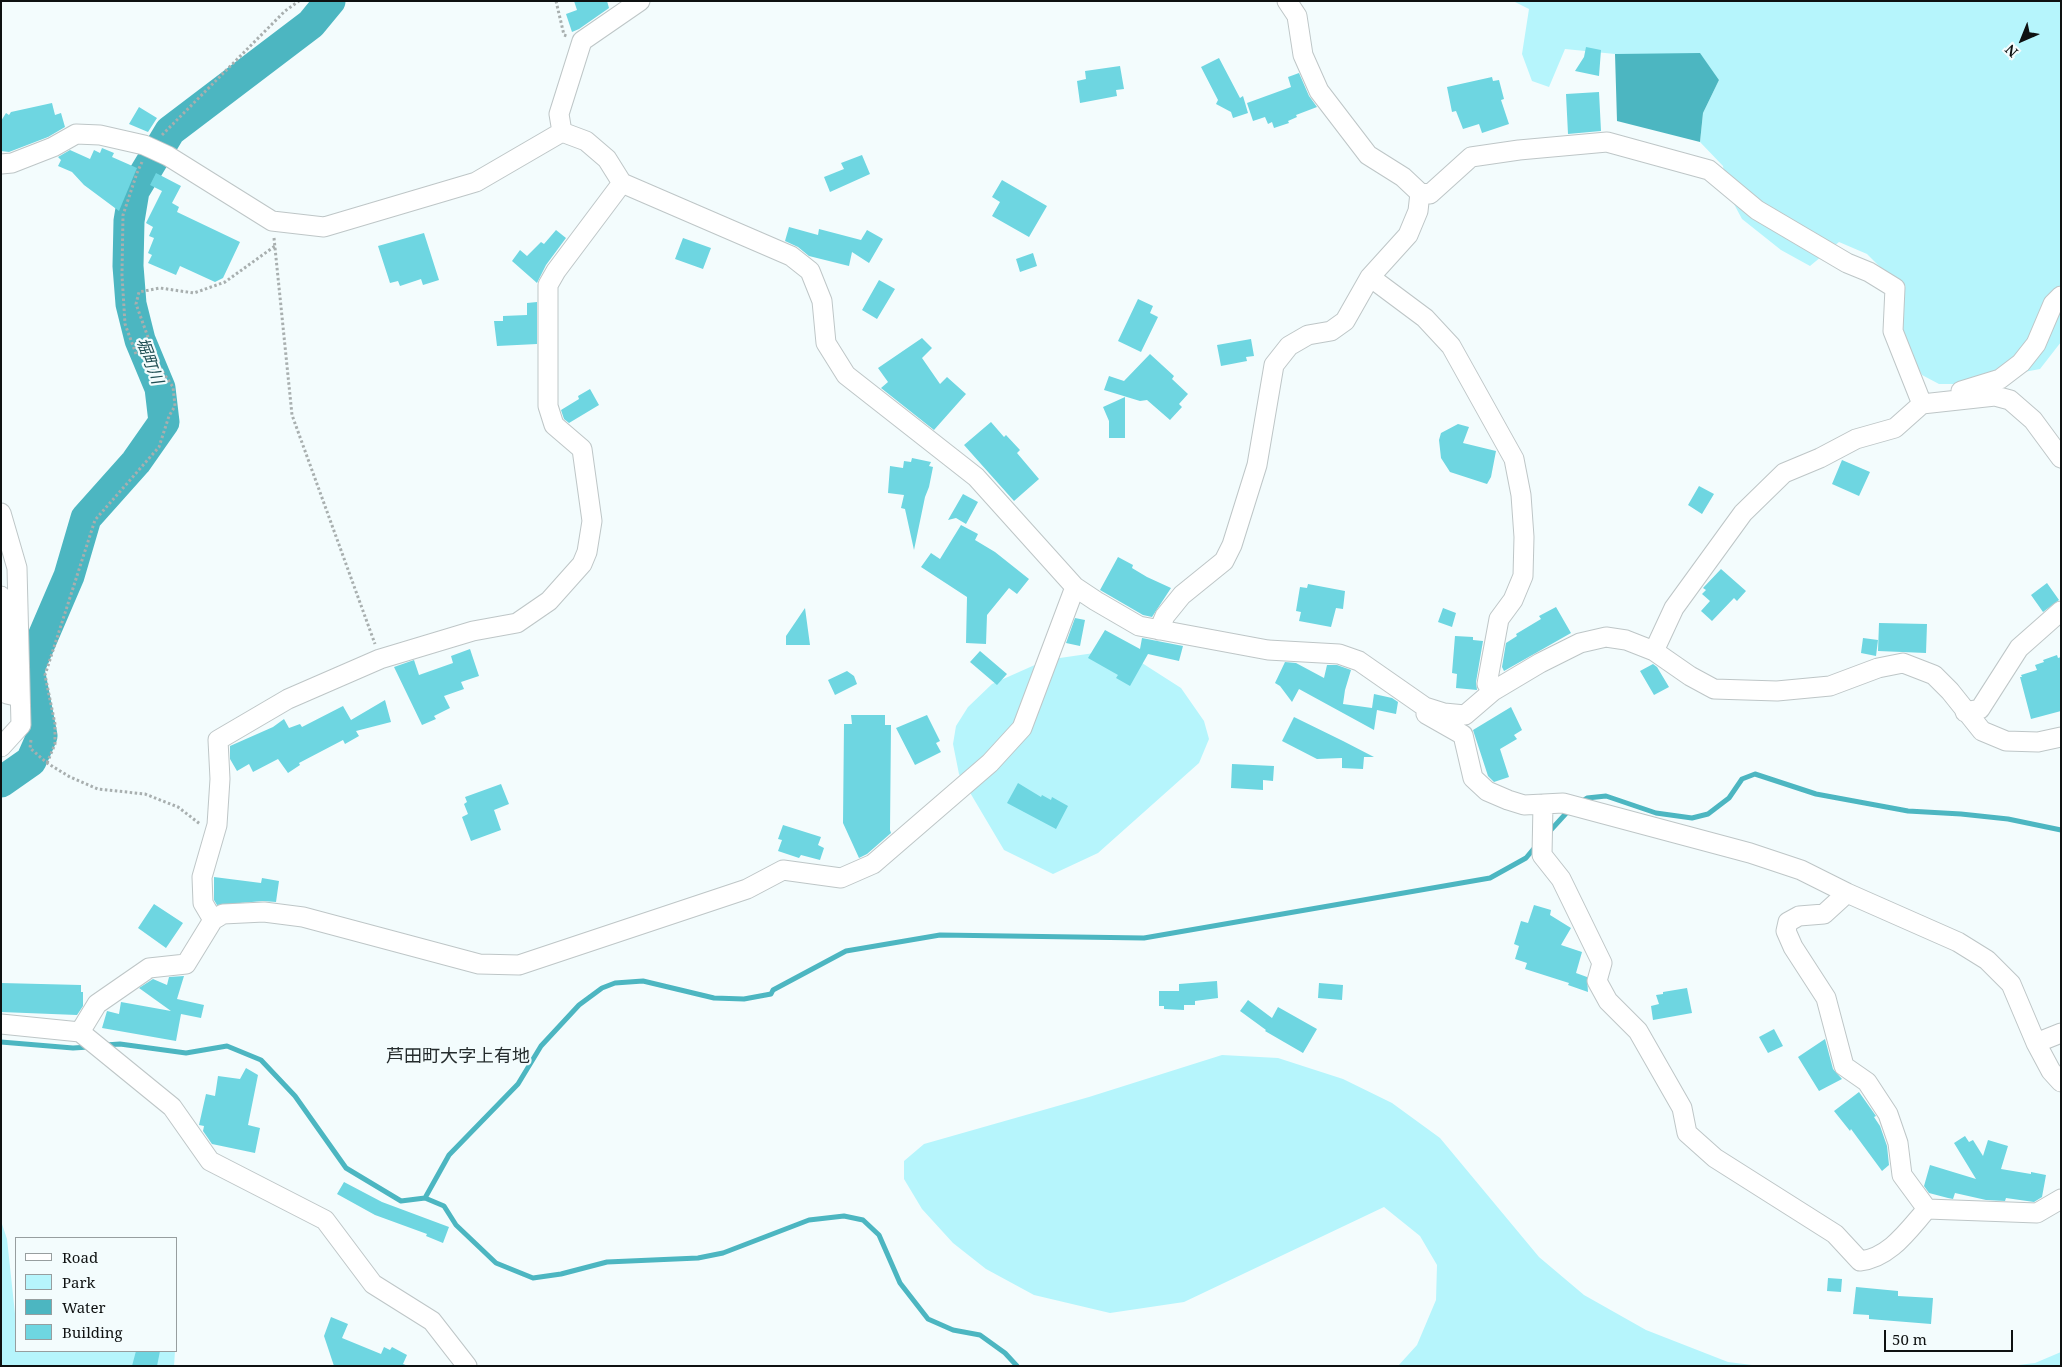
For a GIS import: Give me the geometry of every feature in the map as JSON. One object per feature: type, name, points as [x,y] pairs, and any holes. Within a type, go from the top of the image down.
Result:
[{"type":"street","points":[[562,132],[559,114],[582,41],[640,1]]},
{"type":"street","points":[[1287,1],[1297,16],[1303,55],[1319,91],[1368,155],[1404,177],[1420,193],[1430,194],[1471,157],[1519,150],[1607,142],[1710,170],[1757,210],[1847,263],[1869,272],[1895,288],[1893,331],[1930,403]]},
{"type":"street","points":[[1,164],[12,162],[53,147],[76,134],[100,135],[150,148],[168,156],[272,221],[324,228],[476,182],[562,132],[586,140],[607,159],[622,183],[791,256],[810,271],[822,301],[826,342],[846,375],[976,477],[1075,587],[1096,602],[1139,626],[1268,650],[1339,654],[1359,661],[1425,707],[1444,713],[1465,714],[1493,691],[1540,663],[1580,643],[1606,637],[1626,640],[1654,651],[1690,676],[1714,689],[1777,691],[1830,686],[1878,668],[1903,664],[1934,675],[1950,690],[1965,712],[1982,730],[2006,741],[2038,742],[2061,737]]},
{"type":"street","points":[[212,920],[203,903],[202,877],[217,825],[219,798],[218,740],[288,699],[380,659],[473,631],[517,624],[549,601],[582,564],[587,552],[592,520],[591,507],[582,449],[554,426],[548,406],[548,285],[556,271],[622,183]]},
{"type":"street","points":[[1159,630],[1166,616],[1182,595],[1224,561],[1232,545],[1257,465],[1274,365],[1289,346],[1308,334],[1332,330],[1345,321],[1370,277],[1408,235],[1418,211],[1420,193]]},
{"type":"street","points":[[1370,277],[1425,318],[1451,346],[1514,459],[1521,495],[1524,529],[1522,576],[1513,600],[1499,619],[1487,684],[1493,691]]},
{"type":"street","points":[[1654,651],[1674,608],[1744,513],[1784,473],[1820,458],[1856,439],[1895,428],[1939,398],[2000,380],[2021,363],[2036,344],[2053,304],[2061,296]]},
{"type":"street","points":[[1930,403],[1995,396],[2010,400],[2033,420],[2061,458]]},
{"type":"street","points":[[1,513],[18,568],[21,725],[1,748]]},
{"type":"street","points":[[80,1032],[97,1004],[149,968],[186,964],[212,920],[223,914],[264,912],[303,917],[480,964],[519,965],[748,889],[783,870],[841,878],[873,864],[990,762],[1022,728],[1075,587]]},
{"type":"street","points":[[1,596],[7,694],[20,697]]},
{"type":"street","points":[[1965,712],[1980,708],[2019,648],[2061,611]]},
{"type":"street","points":[[1425,707],[1423,712],[1463,735],[1473,778],[1487,790],[1508,800],[1524,805],[1563,803],[1750,853],[1801,870],[1847,893],[1958,942],[1987,960],[2012,984],[2036,1043],[2051,1071],[2061,1082]]},
{"type":"street","points":[[1543,804],[1542,854],[1561,879],[1602,963],[1597,981],[1608,1001],[1638,1031],[1682,1108],[1687,1133],[1715,1158],[1835,1234],[1860,1261],[1868,1260],[1893,1247],[1927,1209],[2037,1212],[2061,1199]]},
{"type":"street","points":[[1847,893],[1824,914],[1799,916],[1788,922],[1786,931],[1792,947],[1826,998],[1844,1066],[1867,1082],[1888,1114],[1898,1143],[1902,1175],[1927,1209]]},
{"type":"street","points":[[1,1024],[80,1032],[172,1107],[210,1160],[325,1220],[373,1284],[432,1321],[467,1366]]},
{"type":"street","points":[[2036,1043],[2061,1032]]},
{"type":"path","points":[[136,354],[125,324],[122,275],[123,215],[137,173],[150,148],[285,11],[299,1]]},
{"type":"path","points":[[556,1],[564,35],[582,41]]},
{"type":"path","points":[[272,221],[292,415],[380,659]]},
{"type":"path","points":[[47,763],[55,744],[55,724],[45,675],[94,520],[159,447],[169,416],[175,406],[173,387],[158,365],[136,304],[140,292],[160,288],[194,293],[225,282],[275,246]]},
{"type":"path","points":[[31,734],[30,748],[47,763],[70,777],[98,789],[145,794],[178,806],[199,823],[212,844]]},
{"type":"green space","points":[[1513,1],[2061,1],[2061,342],[2040,369],[1960,384],[1939,384],[1922,375],[1902,337],[1896,283],[1867,254],[1839,242],[1810,266],[1781,250],[1742,219],[1727,191],[1723,166],[1700,142],[1703,113],[1719,80],[1700,54],[1615,54],[1565,49],[1549,87],[1532,81],[1522,54],[1529,9]]},
{"type":"green space","points":[[1108,651],[1142,663],[1181,688],[1204,721],[1209,739],[1199,763],[1098,853],[1053,874],[1004,850],[959,774],[953,744],[956,726],[968,707],[992,684],[1046,660]]},
{"type":"green space","points":[[1222,1055],[1278,1058],[1343,1079],[1392,1103],[1440,1138],[1539,1257],[1584,1295],[1646,1330],[1728,1362],[1760,1366],[1398,1366],[1417,1345],[1436,1300],[1437,1265],[1420,1236],[1384,1207],[1184,1302],[1110,1313],[1034,1295],[986,1269],[953,1243],[922,1209],[904,1179],[904,1161],[924,1144],[1089,1097]]},
{"type":"green space","points":[[1,1221],[7,1239],[15,1314],[15,1352],[175,1352],[174,1366],[1,1366]]},
{"type":"green space","points":[[2061,1352],[2061,1366],[2010,1366],[2035,1363]]},
{"type":"water","points":[[1700,53],[1719,80],[1703,113],[1700,142],[1617,121],[1615,54]]},
{"type":"building","points":[[574,1],[607,1],[609,8],[572,32],[566,14],[577,10]]},
{"type":"building","points":[[1586,47],[1601,50],[1599,76],[1575,71],[1584,57]]},
{"type":"building","points":[[1219,58],[1240,98],[1243,96],[1248,113],[1233,118],[1231,112],[1216,104],[1218,100],[1201,67]]},
{"type":"building","points":[[1120,66],[1124,89],[1116,90],[1117,96],[1080,103],[1077,81],[1086,79],[1085,71]]},
{"type":"building","points":[[1299,73],[1309,96],[1317,107],[1296,115],[1297,117],[1288,121],[1289,123],[1274,128],[1272,122],[1268,124],[1265,117],[1253,121],[1247,103],[1291,87],[1288,77]]},
{"type":"building","points":[[1492,77],[1493,81],[1499,80],[1504,99],[1501,100],[1509,124],[1482,133],[1479,124],[1463,129],[1456,111],[1452,112],[1447,87]]},
{"type":"building","points":[[1599,92],[1601,131],[1568,134],[1566,94]]},
{"type":"building","points":[[52,103],[55,115],[61,113],[65,127],[48,137],[9,152],[1,151],[1,121],[6,113],[9,115],[11,112]]},
{"type":"building","points":[[139,107],[157,118],[148,132],[129,124]]},
{"type":"building","points":[[102,148],[114,153],[112,157],[137,168],[119,211],[84,185],[72,172],[58,166],[61,160],[58,157],[70,150],[90,159],[94,150],[100,153]]},
{"type":"building","points":[[862,155],[870,174],[830,192],[824,177],[844,169],[841,163]]},
{"type":"building","points":[[156,173],[181,186],[172,203],[179,207],[177,212],[240,242],[223,278],[215,282],[180,266],[176,275],[148,263],[152,255],[148,253],[154,238],[149,236],[153,227],[146,223],[162,191],[150,185]]},
{"type":"building","points":[[1002,180],[1047,206],[1029,237],[992,216],[1000,202],[992,197]]},
{"type":"building","points":[[789,227],[818,235],[819,229],[861,240],[867,230],[883,239],[869,263],[852,252],[849,266],[809,256],[798,247],[785,241]]},
{"type":"building","points":[[556,230],[566,238],[546,265],[537,283],[512,261],[520,250],[527,256],[541,242],[544,244]]},
{"type":"building","points":[[424,233],[439,280],[423,285],[421,279],[400,286],[398,281],[390,283],[378,246]]},
{"type":"building","points":[[683,238],[711,248],[703,269],[675,259]]},
{"type":"building","points":[[1033,253],[1037,266],[1020,272],[1016,259]]},
{"type":"building","points":[[879,280],[895,289],[877,319],[862,310]]},
{"type":"building","points":[[1138,299],[1153,306],[1150,313],[1158,317],[1141,352],[1118,341]]},
{"type":"building","points":[[537,302],[537,344],[497,346],[494,321],[503,321],[503,316],[527,315],[527,303]]},
{"type":"building","points":[[922,338],[932,348],[922,358],[940,384],[947,377],[966,394],[934,430],[881,388],[888,382],[878,368]]},
{"type":"building","points":[[1251,339],[1254,356],[1246,357],[1247,361],[1221,366],[1217,345]]},
{"type":"building","points":[[1150,354],[1174,376],[1172,379],[1188,394],[1179,404],[1182,407],[1170,420],[1147,400],[1140,401],[1104,390],[1109,376],[1124,381]]},
{"type":"building","points":[[590,389],[599,405],[569,423],[564,419],[561,410],[579,399],[578,396]]},
{"type":"building","points":[[1125,397],[1125,438],[1109,438],[1109,421],[1103,407]]},
{"type":"building","points":[[991,422],[1004,437],[1006,435],[1020,450],[1017,453],[1039,479],[1014,501],[964,445]]},
{"type":"building","points":[[1458,424],[1469,427],[1463,443],[1496,451],[1491,477],[1487,484],[1450,472],[1441,458],[1439,440],[1441,433]]},
{"type":"building","points":[[912,458],[931,462],[929,466],[933,467],[914,550],[905,509],[901,508],[904,495],[888,493],[890,466],[903,468],[904,461],[911,462]]},
{"type":"building","points":[[1842,460],[1870,472],[1859,496],[1832,484]]},
{"type":"building","points":[[1699,486],[1714,494],[1702,514],[1688,505]]},
{"type":"building","points":[[963,494],[978,502],[966,524],[956,518],[948,520]]},
{"type":"building","points":[[961,525],[978,534],[975,540],[995,552],[1029,579],[1017,594],[1009,588],[987,615],[986,644],[966,643],[967,597],[921,567],[931,553],[940,559]]},
{"type":"building","points":[[1118,557],[1133,565],[1132,568],[1147,577],[1171,588],[1152,617],[1143,615],[1100,590]]},
{"type":"building","points":[[1721,569],[1746,591],[1737,601],[1734,598],[1712,621],[1701,611],[1710,601],[1702,594],[1706,590],[1703,588]]},
{"type":"building","points":[[2047,583],[2059,600],[2043,612],[2031,595]]},
{"type":"building","points":[[1308,584],[1345,591],[1343,609],[1336,608],[1331,627],[1299,621],[1301,612],[1296,611],[1300,587],[1307,588]]},
{"type":"building","points":[[1556,607],[1571,633],[1504,671],[1502,667],[1506,643],[1517,636],[1516,634],[1541,619],[1539,616]]},
{"type":"building","points":[[805,608],[810,645],[786,645],[786,636]]},
{"type":"building","points":[[1443,608],[1456,613],[1452,627],[1438,622]]},
{"type":"building","points":[[1075,618],[1085,620],[1080,646],[1066,643]]},
{"type":"building","points":[[1879,623],[1927,624],[1926,653],[1878,651]]},
{"type":"building","points":[[1105,630],[1140,649],[1142,638],[1183,646],[1179,661],[1148,654],[1130,686],[1116,678],[1118,675],[1088,658]]},
{"type":"building","points":[[1455,636],[1473,637],[1473,640],[1483,641],[1476,682],[1477,690],[1456,688],[1457,674],[1452,673]]},
{"type":"building","points":[[1863,638],[1878,640],[1876,656],[1861,653]]},
{"type":"building","points":[[470,649],[479,676],[461,682],[464,689],[444,696],[450,708],[434,716],[436,719],[422,725],[394,667],[414,660],[419,675],[453,663],[451,656]]},
{"type":"building","points":[[980,651],[1007,674],[997,685],[970,662]]},
{"type":"building","points":[[2057,655],[2058,658],[2061,657],[2061,711],[2031,719],[2020,677],[2037,670],[2035,665],[2044,662],[2043,660]]},
{"type":"building","points":[[1285,662],[1296,663],[1324,678],[1327,665],[1337,665],[1351,670],[1343,704],[1372,708],[1374,694],[1392,698],[1398,702],[1396,714],[1377,710],[1374,730],[1299,689],[1292,702],[1280,686],[1275,683]]},
{"type":"building","points":[[1653,664],[1657,667],[1669,687],[1654,695],[1640,671]]},
{"type":"building","points":[[847,671],[854,676],[857,684],[835,695],[828,680]]},
{"type":"building","points":[[385,700],[391,722],[356,731],[359,736],[345,744],[343,740],[299,763],[300,765],[288,773],[278,759],[253,772],[249,764],[237,771],[230,759],[230,746],[273,727],[284,719],[289,728],[300,724],[302,727],[343,706],[351,720]]},
{"type":"building","points":[[1511,707],[1522,730],[1514,735],[1517,739],[1500,749],[1509,777],[1494,782],[1488,776],[1473,730]]},
{"type":"building","points":[[851,715],[885,715],[885,725],[891,725],[891,833],[867,854],[859,858],[843,823],[844,724],[852,724]]},
{"type":"building","points":[[927,715],[940,741],[936,743],[941,752],[915,765],[896,728]]},
{"type":"building","points":[[1294,717],[1374,757],[1364,757],[1363,769],[1342,768],[1342,758],[1317,759],[1282,741]]},
{"type":"building","points":[[1232,764],[1274,766],[1273,781],[1263,780],[1263,790],[1231,788]]},
{"type":"building","points":[[1018,783],[1041,797],[1042,795],[1051,800],[1052,797],[1068,806],[1056,829],[1007,803]]},
{"type":"building","points":[[501,784],[509,804],[494,810],[501,830],[471,841],[462,817],[468,814],[464,804],[467,802],[465,797]]},
{"type":"building","points":[[783,825],[821,837],[818,845],[824,848],[820,860],[801,855],[799,858],[778,851],[782,840],[778,839]]},
{"type":"building","points":[[214,877],[261,883],[262,878],[279,881],[276,902],[263,901],[217,905],[214,900]]},
{"type":"building","points":[[154,904],[183,923],[166,948],[138,928]]},
{"type":"building","points":[[1534,905],[1551,910],[1550,915],[1571,928],[1561,945],[1582,952],[1576,973],[1587,977],[1588,992],[1568,985],[1569,983],[1525,969],[1527,963],[1515,959],[1519,946],[1514,944],[1521,921],[1528,923]]},
{"type":"building","points":[[184,976],[177,999],[204,1005],[201,1018],[181,1014],[176,1041],[102,1028],[107,1011],[119,1014],[121,1002],[171,1011],[139,988],[153,979],[167,985],[169,977]]},
{"type":"building","points":[[1217,981],[1218,998],[1195,1001],[1195,1005],[1184,1005],[1184,1010],[1164,1009],[1164,1006],[1159,1006],[1159,991],[1179,991],[1179,984]]},
{"type":"building","points":[[1,983],[81,985],[83,1006],[77,1015],[1,1012]]},
{"type":"building","points":[[1319,983],[1343,985],[1342,1000],[1318,998]]},
{"type":"building","points":[[1687,988],[1692,1013],[1653,1020],[1651,1006],[1659,1004],[1656,995]]},
{"type":"building","points":[[1248,1000],[1272,1018],[1278,1007],[1317,1029],[1303,1053],[1265,1031],[1240,1011]]},
{"type":"building","points":[[1774,1029],[1783,1046],[1768,1053],[1759,1037]]},
{"type":"building","points":[[1825,1039],[1833,1069],[1842,1079],[1819,1091],[1798,1057]]},
{"type":"building","points":[[246,1068],[258,1075],[248,1125],[260,1128],[255,1153],[212,1144],[203,1131],[204,1126],[199,1125],[206,1094],[215,1096],[218,1076],[240,1079]]},
{"type":"building","points":[[1859,1092],[1876,1116],[1874,1117],[1880,1126],[1887,1146],[1889,1165],[1882,1171],[1851,1129],[1850,1131],[1834,1111]]},
{"type":"building","points":[[1965,1136],[1969,1142],[1973,1140],[1983,1156],[1988,1140],[2008,1146],[2001,1169],[2046,1175],[2042,1197],[2034,1202],[2006,1198],[2005,1201],[1986,1200],[1955,1193],[1953,1199],[1929,1193],[1924,1186],[1930,1165],[1976,1179],[1954,1143]]},
{"type":"building","points":[[344,1182],[382,1202],[449,1227],[443,1243],[426,1236],[427,1234],[375,1215],[337,1194]]},
{"type":"building","points":[[1828,1278],[1842,1279],[1841,1292],[1827,1291]]},
{"type":"building","points":[[1856,1287],[1898,1291],[1898,1296],[1933,1298],[1931,1324],[1869,1319],[1869,1315],[1853,1314]]},
{"type":"building","points":[[331,1317],[348,1324],[342,1338],[381,1354],[384,1347],[390,1350],[392,1347],[407,1355],[403,1364],[408,1366],[334,1366],[324,1336]]},
{"type":"building","points":[[136,1352],[160,1352],[157,1366],[132,1366]]},
{"type":"waterway","name":"堀町川","points":[[1,782],[31,761],[42,736],[29,669],[69,576],[86,518],[136,462],[164,422],[160,388],[140,340],[131,304],[128,266],[129,221],[134,191],[170,131],[311,24],[330,1]]},
{"type":"waterway","points":[[1579,803],[1587,798],[1606,796],[1656,813],[1692,818],[1708,814],[1729,798],[1742,779],[1755,774],[1816,794],[1908,811],[2008,819],[2061,830]]},
{"type":"waterway","points":[[1549,832],[1570,809]]},
{"type":"waterway","points":[[425,1198],[449,1155],[518,1084],[541,1046],[579,1005],[602,988],[615,983],[643,981],[714,998],[744,999],[771,994],[773,990],[846,951],[940,935],[1144,938],[1490,878],[1526,858],[1536,846]]},
{"type":"waterway","points":[[1,1042],[73,1048],[89,1047]]},
{"type":"waterway","points":[[105,1045],[120,1044],[186,1053],[227,1046],[261,1060],[295,1096],[346,1168],[401,1201],[425,1198],[444,1206],[456,1225],[496,1263],[533,1278],[561,1274],[607,1262],[698,1258],[723,1253],[809,1220],[844,1216],[863,1220],[879,1235],[900,1283],[928,1319],[953,1330],[980,1335],[1005,1353],[1017,1366]]},
{"type":"district","name":"芦田町大字上有地","points":[[458,1057]]}]
